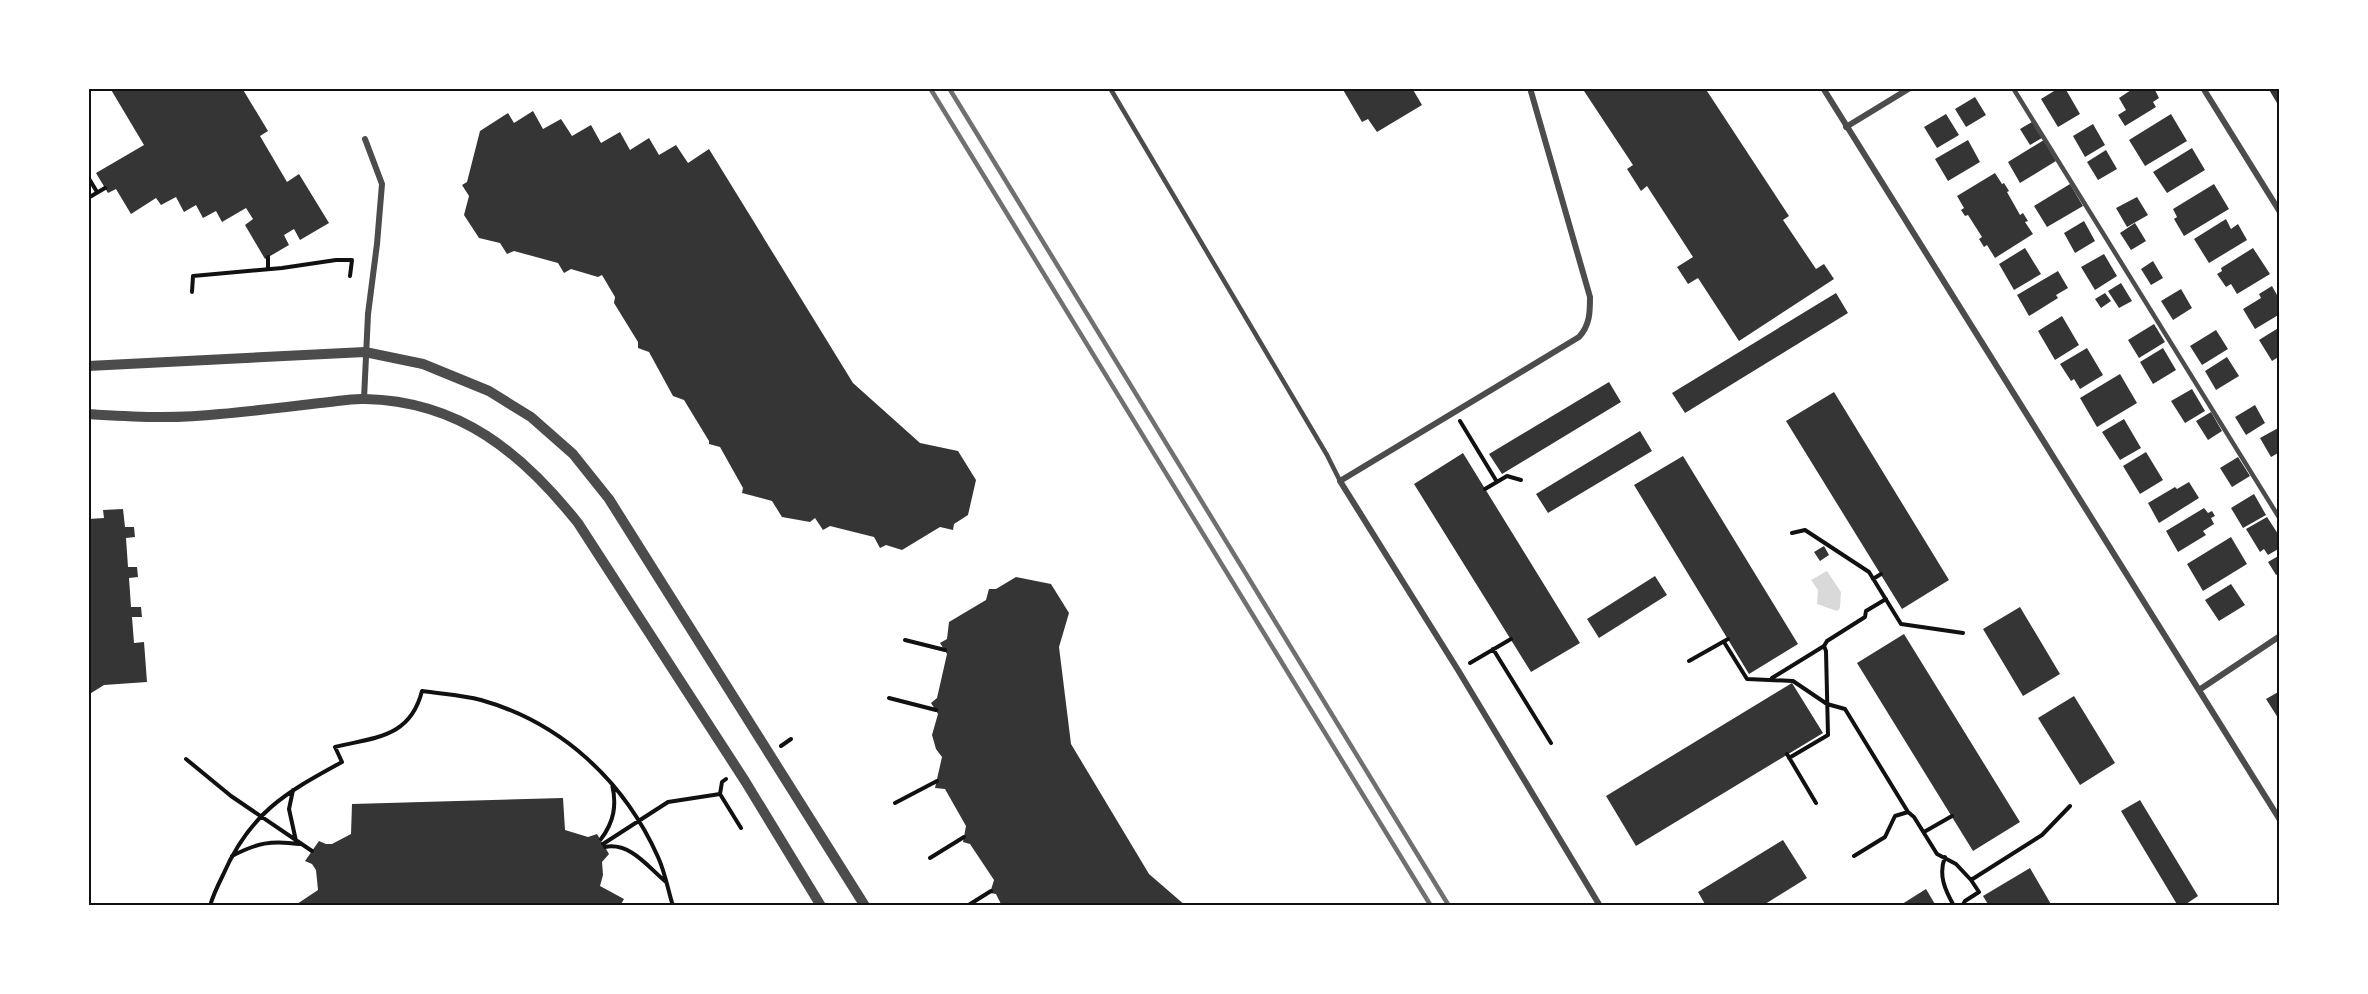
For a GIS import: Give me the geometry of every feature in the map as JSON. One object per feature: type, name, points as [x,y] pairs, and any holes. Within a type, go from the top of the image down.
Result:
[{"type":"street","points":[[1530,88],[1590,297],[1585,331],[1579,337],[1340,481],[1458,670],[1600,906]]},
{"type":"street","points":[[1823,88],[2280,820]]},
{"type":"street","points":[[1846,127],[1910,88]]},
{"type":"street","points":[[2203,88],[2280,212]]},
{"type":"street","points":[[364,399],[365,352],[382,184],[365,139]]},
{"type":"street","points":[[88,366],[365,352],[423,364],[489,391],[531,417],[573,454],[609,498],[865,906]]},
{"type":"street","points":[[88,414],[147,418],[218,415],[364,399],[402,402],[460,421],[508,449],[553,493],[584,532],[745,781],[821,906]]},
{"type":"street","points":[[2199,690],[2280,636]]},
{"type":"lane","points":[[1110,88],[1327,455],[1340,481]]},
{"type":"lane","points":[[2013,88],[2280,519]]},
{"type":"path","points":[[88,177],[98,192]]},
{"type":"path","points":[[88,198],[105,188]]},
{"type":"path","points":[[268,257],[268,269]]},
{"type":"path","points":[[192,292],[193,276],[336,260],[351,260],[350,276]]},
{"type":"path","points":[[1455,412],[1497,482]]},
{"type":"path","points":[[1485,489],[1507,476],[1521,480]]},
{"type":"path","points":[[1792,533],[1805,530],[1869,572],[1901,624],[1963,633]]},
{"type":"path","points":[[1873,579],[1881,574]]},
{"type":"path","points":[[1771,679],[1824,646],[1827,641],[1864,617],[1866,611],[1886,599]]},
{"type":"path","points":[[1458,670],[1511,639]]},
{"type":"path","points":[[905,640],[945,651]]},
{"type":"path","points":[[1689,661],[1726,640],[1747,679],[1793,681],[1827,704],[1845,709],[1908,812],[1914,817],[1937,854],[1945,857],[1971,880],[1978,892],[1962,906]]},
{"type":"path","points":[[1816,803],[1788,756],[1828,735],[1824,646]]},
{"type":"path","points":[[1493,649],[1551,743]]},
{"type":"path","points":[[210,906],[231,856],[260,816],[294,789],[342,762],[334,747],[399,729],[415,712],[422,691],[480,700],[534,721],[577,748],[612,784],[639,821],[659,859],[673,906]]},
{"type":"path","points":[[889,698],[936,710]]},
{"type":"path","points":[[186,759],[231,796],[312,851]]},
{"type":"path","points":[[895,803],[937,781]]},
{"type":"path","points":[[603,843],[613,818],[615,805],[612,784]]},
{"type":"path","points":[[294,789],[288,809],[296,841]]},
{"type":"path","points":[[603,843],[668,802],[720,794],[741,828]]},
{"type":"path","points":[[1971,880],[2042,835],[2070,806]]},
{"type":"path","points":[[1854,856],[1885,837],[1895,816],[1908,812]]},
{"type":"path","points":[[1924,832],[1952,816]]},
{"type":"path","points":[[930,858],[964,837]]},
{"type":"path","points":[[231,856],[256,844],[271,842],[303,845]]},
{"type":"path","points":[[603,843],[626,849],[666,882]]},
{"type":"path","points":[[1945,857],[1942,865],[1942,880],[1954,906]]},
{"type":"path","points":[[967,906],[991,891]]},
{"type":"shaded area","points":[[1827,571],[1841,592],[1840,608],[1837,611],[1817,604],[1818,590],[1811,580]]},
{"type":"building","points":[[110,88],[242,88],[268,131],[260,136],[287,182],[299,174],[329,223],[300,240],[294,229],[284,235],[289,245],[265,259],[245,225],[253,219],[246,208],[222,222],[216,211],[203,218],[196,205],[184,212],[176,197],[161,205],[156,198],[131,214],[116,189],[108,193],[96,173],[144,145]]},
{"type":"building","points":[[1342,88],[1412,88],[1422,105],[1377,132],[1368,119],[1362,122]]},
{"type":"building","points":[[1588,88],[1705,88],[1789,216],[1783,220],[1816,269],[1824,264],[1834,279],[1739,341],[1698,278],[1688,284],[1677,267],[1693,257],[1647,186],[1641,191],[1627,169],[1633,165],[1584,91]]},
{"type":"building","points":[[2059,88],[2065,88],[2080,114],[2058,127],[2041,99]]},
{"type":"building","points":[[2134,88],[2154,88],[2159,98],[2153,102],[2156,107],[2125,126],[2118,115],[2126,110],[2119,98]]},
{"type":"building","points":[[2268,88],[2280,88],[2280,108]]},
{"type":"building","points":[[1975,97],[1986,115],[1966,127],[1955,109]]},
{"type":"building","points":[[533,111],[543,129],[561,119],[572,136],[591,125],[601,143],[620,132],[630,150],[649,138],[659,155],[676,145],[688,163],[709,149],[853,383],[920,443],[958,451],[976,480],[968,515],[954,524],[953,530],[940,527],[902,550],[886,545],[880,548],[874,537],[830,526],[823,530],[815,518],[810,522],[782,517],[772,501],[742,493],[743,488],[720,447],[709,444],[684,400],[673,396],[649,352],[638,348],[638,342],[614,303],[615,297],[602,275],[598,277],[571,269],[564,273],[558,263],[514,251],[507,254],[500,243],[479,238],[464,215],[469,196],[462,185],[467,182],[480,131],[508,113],[514,123]]},
{"type":"building","points":[[1946,114],[1959,135],[1937,148],[1924,127]]},
{"type":"building","points":[[2171,114],[2187,141],[2145,166],[2129,140]]},
{"type":"building","points":[[2032,122],[2042,138],[2030,145],[2020,129]]},
{"type":"building","points":[[2093,124],[2105,145],[2085,157],[2073,136]]},
{"type":"building","points":[[1968,140],[1980,162],[1948,181],[1935,159]]},
{"type":"building","points":[[2044,140],[2056,161],[2020,183],[2008,162]]},
{"type":"building","points":[[2192,148],[2205,170],[2167,193],[2153,172]]},
{"type":"building","points":[[2106,150],[2117,169],[2098,180],[2087,162]]},
{"type":"building","points":[[1995,173],[2009,191],[2007,192],[2020,215],[2023,213],[2028,221],[2025,222],[2033,234],[1995,258],[1987,245],[1984,247],[1979,239],[1982,237],[1968,215],[1965,216],[1961,210],[1964,208],[1957,196]]},
{"type":"building","points":[[2070,184],[2083,206],[2047,227],[2034,206]]},
{"type":"building","points":[[2214,184],[2229,209],[2184,236],[2174,219],[2177,217],[2173,209]]},
{"type":"building","points":[[2137,197],[2148,215],[2127,227],[2116,208]]},
{"type":"building","points":[[2226,219],[2231,229],[2238,224],[2247,240],[2209,263],[2194,239]]},
{"type":"building","points":[[2084,221],[2095,241],[2075,253],[2064,233]]},
{"type":"building","points":[[2135,223],[2146,241],[2131,250],[2120,233]]},
{"type":"building","points":[[2025,248],[2041,274],[2014,290],[1999,264]]},
{"type":"building","points":[[2253,248],[2270,274],[2237,294],[2231,284],[2226,287],[2217,274],[2222,271],[2221,268]]},
{"type":"building","points":[[2104,254],[2117,276],[2095,290],[2081,267]]},
{"type":"building","points":[[2153,261],[2163,278],[2151,285],[2141,269]]},
{"type":"building","points":[[2058,271],[2068,288],[2056,295],[2058,298],[2029,316],[2017,295]]},
{"type":"building","points":[[2121,283],[2132,301],[2119,308],[2108,291]]},
{"type":"building","points":[[2272,286],[2277,295],[2280,293],[2280,314],[2255,329],[2243,309],[2261,298],[2259,294]]},
{"type":"building","points":[[2181,289],[2192,308],[2173,320],[2161,301]]},
{"type":"building","points":[[1836,293],[1848,313],[1685,413],[1672,393]]},
{"type":"building","points":[[2105,293],[2111,301],[2101,308],[2095,299]]},
{"type":"building","points":[[2062,316],[2079,345],[2055,360],[2038,331]]},
{"type":"building","points":[[2154,324],[2165,342],[2139,358],[2128,340]]},
{"type":"building","points":[[2280,327],[2280,356],[2272,361],[2259,340]]},
{"type":"building","points":[[2216,330],[2228,349],[2202,365],[2190,346]]},
{"type":"building","points":[[2087,348],[2103,375],[2080,389],[2074,379],[2071,381],[2060,364]]},
{"type":"building","points":[[2163,348],[2176,370],[2153,384],[2140,362]]},
{"type":"building","points":[[2227,357],[2239,376],[2216,390],[2205,371]]},
{"type":"building","points":[[2120,374],[2137,403],[2097,427],[2080,398]]},
{"type":"building","points":[[1609,382],[1621,402],[1502,474],[1489,454]]},
{"type":"building","points":[[2192,389],[2205,411],[2185,423],[2171,401]]},
{"type":"building","points":[[1834,392],[1949,580],[1902,609],[1786,421]]},
{"type":"building","points":[[2255,405],[2265,423],[2246,435],[2235,417]]},
{"type":"building","points":[[2211,412],[2222,431],[2208,440],[2196,421]]},
{"type":"building","points":[[2124,419],[2141,448],[2120,460],[2102,432]]},
{"type":"building","points":[[2280,427],[2280,452],[2271,457],[2260,438]]},
{"type":"building","points":[[1640,431],[1652,451],[1548,513],[1536,494]]},
{"type":"building","points":[[2146,452],[2163,480],[2140,494],[2123,466]]},
{"type":"building","points":[[1463,453],[1580,643],[1531,672],[1414,484]]},
{"type":"building","points":[[1683,456],[1798,644],[1749,674],[1634,485]]},
{"type":"building","points":[[2238,457],[2250,476],[2232,487],[2220,468]]},
{"type":"building","points":[[2189,482],[2199,498],[2159,523],[2148,503],[2175,487],[2177,489]]},
{"type":"building","points":[[2254,494],[2266,515],[2243,528],[2231,508]]},
{"type":"building","points":[[2204,508],[2208,513],[2212,511],[2215,516],[2211,518],[2214,524],[2203,531],[2206,535],[2178,552],[2166,531]]},
{"type":"building","points":[[123,509],[125,527],[134,527],[135,537],[126,538],[128,567],[137,567],[138,577],[129,578],[131,607],[141,607],[142,617],[132,617],[134,643],[144,642],[147,682],[104,685],[88,695],[88,519],[104,518],[103,510]]},
{"type":"building","points":[[2267,517],[2280,537],[2280,548],[2268,555],[2264,549],[2260,552],[2246,529]]},
{"type":"building","points":[[2231,537],[2247,564],[2203,591],[2187,564]]},
{"type":"building","points":[[1824,546],[1829,555],[1820,561],[1814,552]]},
{"type":"building","points":[[2280,555],[2280,573],[2276,575],[2268,562]]},
{"type":"building","points":[[1655,576],[1667,595],[1599,638],[1587,619]]},
{"type":"building","points":[[1016,577],[1051,584],[1069,613],[1059,647],[1071,744],[1149,874],[1186,906],[1002,906],[996,894],[990,893],[994,880],[970,844],[963,842],[966,826],[945,789],[935,788],[942,757],[936,749],[932,735],[938,714],[931,703],[937,698],[947,654],[940,643],[947,639],[949,622],[986,600],[989,589],[996,589]]},
{"type":"building","points":[[2231,584],[2245,605],[2219,621],[2205,600]]},
{"type":"building","points":[[2020,607],[2060,674],[2023,696],[1983,629]]},
{"type":"building","points":[[1904,634],[2020,822],[1973,851],[1857,663]]},
{"type":"building","points":[[1792,683],[1823,733],[1636,846],[1606,796]]},
{"type":"building","points":[[2280,691],[2280,721],[2266,699]]},
{"type":"building","points":[[2074,696],[2115,763],[2080,785],[2038,718]]},
{"type":"building","points":[[563,798],[565,830],[588,837],[597,834],[609,854],[602,862],[603,875],[600,886],[624,899],[620,906],[294,906],[318,890],[316,870],[312,864],[305,861],[319,841],[332,844],[351,834],[352,804]]},
{"type":"building","points":[[2140,800],[2198,896],[2183,906],[2178,906],[2121,811]]},
{"type":"building","points":[[1783,840],[1807,878],[1762,906],[1706,906],[1698,892]]},
{"type":"building","points":[[2030,868],[2052,906],[1989,906],[1983,896]]},
{"type":"building","points":[[1926,889],[1936,906],[1899,906]]},
{"type":"railway","points":[[930,88],[1431,906]]},
{"type":"railway","points":[[949,88],[1449,906]]}]
